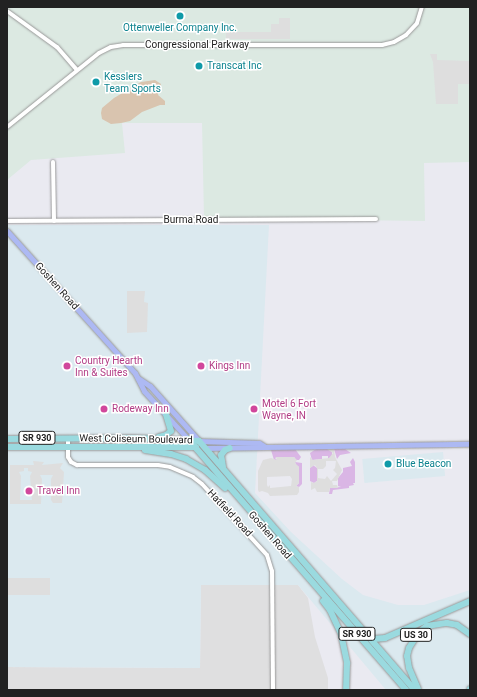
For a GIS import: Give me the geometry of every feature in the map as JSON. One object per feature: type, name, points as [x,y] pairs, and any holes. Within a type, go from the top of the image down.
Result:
[{"type":"highway","points":[[150,438],[166,435],[170,431],[166,415]]},
{"type":"highway","name":"West Coliseum Boulevard","points":[[7,439],[150,438],[188,439],[199,441]]},
{"type":"highway","name":"Goshen Road","points":[[188,439],[308,579],[406,690]]},
{"type":"highway","name":"SR 930","points":[[199,441],[415,690]]},
{"type":"highway","name":"West Coliseum Boulevard","points":[[7,447],[118,448],[193,446],[205,448]]},
{"type":"highway","name":"SR 930","points":[[118,448],[150,450],[186,459],[204,470],[246,507]]},
{"type":"highway","points":[[223,469],[221,455],[225,450],[230,448]]},
{"type":"highway","points":[[308,579],[330,610],[341,634],[347,663],[346,690]]},
{"type":"highway","points":[[373,640],[385,638],[470,601]]},
{"type":"highway","name":"US 30","points":[[419,690],[409,668],[407,656],[411,644],[419,632],[427,626],[447,623],[458,626],[470,634]]},
{"type":"main road","name":"Goshen Road","points":[[7,231],[138,378],[150,386],[199,441]]},
{"type":"main road","name":"Goshen Road","points":[[138,378],[144,391],[188,439]]},
{"type":"main road","name":"West Coliseum Boulevard","points":[[199,441],[260,443],[264,446]]},
{"type":"main road","name":"West Coliseum Boulevard","points":[[205,448],[470,444]]},
{"type":"street","name":"Congressional Parkway","points":[[7,127],[99,53],[119,45],[379,45],[398,40],[411,30],[418,19],[422,7]]},
{"type":"street","points":[[7,11],[57,47],[77,70]]},
{"type":"street","points":[[53,162],[54,221]]},
{"type":"street","name":"Burma Road","points":[[7,221],[376,219]]},
{"type":"street","points":[[67,448],[68,438]]},
{"type":"street","name":"Hatfield Road","points":[[67,448],[70,460],[79,466],[158,465],[185,472],[202,484],[267,555],[272,571],[273,690]]},
{"type":"shaded area","points":[[7,7],[470,7],[470,162],[424,163],[425,221],[204,218],[202,123],[122,123],[125,153],[31,160],[7,180]]},
{"type":"shaded area","points":[[279,18],[290,18],[290,39],[226,39],[226,32],[271,32],[271,24],[279,24]]},
{"type":"shaded area","points":[[430,54],[437,54],[437,60],[470,61],[470,84],[458,84],[458,104],[436,104],[433,62]]},
{"type":"shaded area","points":[[155,80],[161,84],[158,95],[165,101],[165,105],[160,105],[142,112],[130,121],[121,123],[111,124],[102,119],[102,108],[114,98],[141,82]]},
{"type":"shaded area","points":[[7,225],[269,225],[255,493],[291,532],[342,579],[363,595],[398,605],[424,605],[470,590],[470,690],[386,690],[298,585],[201,585],[200,668],[7,667]]},
{"type":"shaded area","points":[[127,291],[145,291],[144,302],[148,303],[147,332],[127,333]]},
{"type":"shaded area","points":[[295,449],[301,457],[299,460],[296,460],[294,457],[277,457],[275,458],[277,460],[274,460],[271,450]]},
{"type":"shaded area","points":[[316,449],[328,449],[332,452],[332,456],[328,459],[328,456],[322,456],[322,459],[312,460],[310,453]]},
{"type":"shaded area","points":[[327,449],[334,449],[335,457],[342,470],[337,481],[332,481],[333,485],[337,485],[338,488],[330,488],[329,492],[317,492],[315,488],[311,490],[311,482],[314,483],[317,481],[317,468],[315,465],[310,468],[310,457],[313,460],[329,458],[333,453]],"holes":[[[326,461],[336,461],[335,468],[333,470],[337,474],[331,481],[327,476],[325,479],[318,478],[318,469],[323,469],[326,466]]]},
{"type":"shaded area","points":[[334,449],[345,449],[351,453],[340,455],[337,459]]},
{"type":"shaded area","points":[[443,452],[445,476],[364,483],[362,459]]},
{"type":"shaded area","points":[[276,457],[294,457],[297,460],[295,463],[299,467],[299,483],[296,486],[299,487],[299,492],[297,495],[270,496],[268,493],[262,491],[259,492],[258,471],[263,460],[271,458],[277,460]],"holes":[[[290,476],[292,479],[291,486],[270,488],[270,485],[268,487],[267,485],[267,477]]]},
{"type":"shaded area","points":[[353,458],[355,462],[354,485],[349,486],[349,488],[333,490],[332,494],[329,494],[330,488],[341,487],[338,486],[338,478],[343,472],[343,468],[352,466],[350,462]]},
{"type":"shaded area","points":[[33,461],[44,462],[42,465],[63,463],[60,468],[64,472],[62,503],[53,503],[51,500],[51,479],[53,475],[40,475],[42,479],[41,504],[10,504],[10,465],[34,465]],"holes":[[[24,468],[28,468],[28,471],[32,472],[30,476],[32,500],[20,500],[21,476],[19,472],[24,471]]]},
{"type":"shaded area","points":[[295,462],[302,463],[302,484],[299,487],[296,486],[299,483],[299,467]]},
{"type":"shaded area","points":[[313,465],[317,468],[317,481],[314,483],[310,481],[310,468]]},
{"type":"shaded area","points":[[7,578],[50,578],[50,595],[7,595]]},
{"type":"shaded area","points":[[201,585],[298,585],[308,598],[315,637],[328,678],[328,690],[7,690],[7,667],[200,668]]},
{"type":"place","name":"Ottenweller Company Inc.","points":[[180,16]]},
{"type":"place","name":"Transcat Inc","points":[[199,66]]},
{"type":"place","name":"Kesslers Team Sports","points":[[96,82]]},
{"type":"place","name":"Country Hearth Inn & Suites","points":[[67,366]]},
{"type":"place","name":"Kings Inn","points":[[201,366]]},
{"type":"place","name":"Rodeway Inn","points":[[104,409]]},
{"type":"place","name":"Motel 6 Fort Wayne, IN","points":[[254,409]]},
{"type":"place","name":"Blue Beacon","points":[[388,464]]},
{"type":"place","name":"Travel Inn","points":[[29,491]]}]
